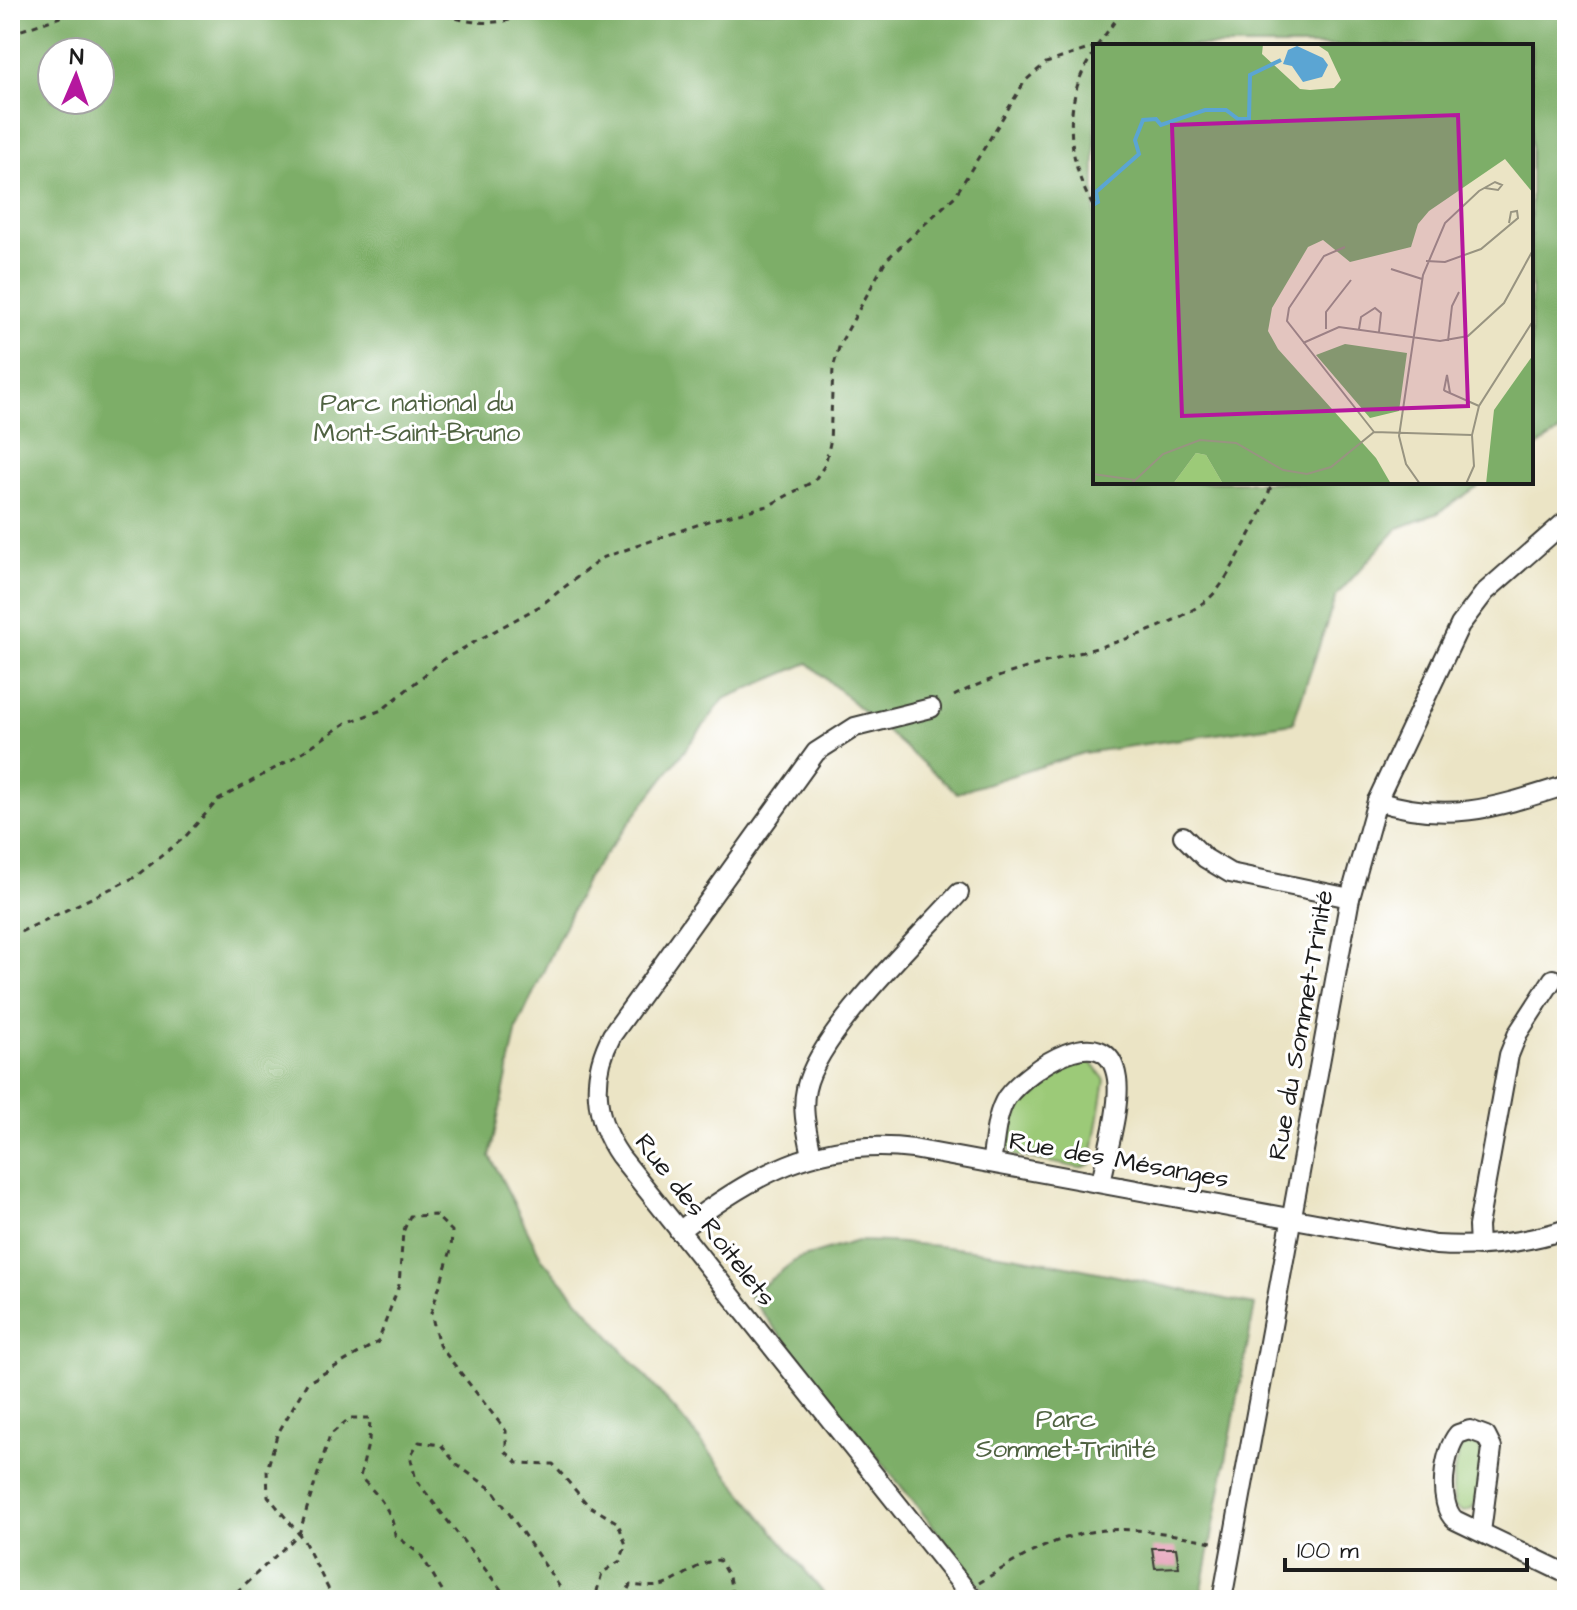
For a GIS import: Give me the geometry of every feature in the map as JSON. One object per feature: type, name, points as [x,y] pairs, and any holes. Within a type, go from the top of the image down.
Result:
[{"type":"street","name":"Rue du Sommet-Trinité","points":[[1222,1600],[1350,898],[1377,801],[1466,616],[1485,592],[1567,520]]},
{"type":"street","name":"Rue des Roitelets","points":[[931,708],[855,727],[816,752],[607,1044],[597,1082],[597,1102],[605,1131],[620,1156],[970,1596]]},
{"type":"street","points":[[1377,801],[1404,810],[1453,814],[1492,808],[1567,785]]},
{"type":"street","points":[[1183,836],[1205,858],[1230,873],[1350,898]]},
{"type":"street","points":[[812,1156],[805,1096],[817,1061],[871,988],[959,893]]},
{"type":"street","points":[[1479,1246],[1478,1226],[1509,1055],[1518,1033],[1553,979]]},
{"type":"street","points":[[991,1163],[1000,1114],[1008,1097],[1063,1052],[1086,1048],[1107,1059],[1117,1079],[1101,1183]]},
{"type":"street","name":"Rue des Mésanges","points":[[679,1231],[747,1181],[812,1156],[891,1147],[1421,1243],[1479,1246],[1516,1242],[1567,1229]]},
{"type":"street","points":[[1481,1532],[1492,1448],[1482,1434],[1470,1430],[1458,1434],[1451,1445],[1445,1503],[1451,1517],[1481,1532],[1567,1574]]},
{"type":"path","points":[[10,34],[81,10]]},
{"type":"path","points":[[434,10],[478,23],[511,20],[534,10]]},
{"type":"path","points":[[1099,44],[1123,10]]},
{"type":"path","points":[[10,937],[135,877],[185,837],[218,800],[295,757],[346,723],[382,710],[444,659],[540,606],[602,558],[714,519],[768,506],[814,481],[825,465],[830,443],[833,368],[840,344],[886,260],[955,196],[1025,81],[1046,63],[1093,48]]},
{"type":"path","points":[[1093,53],[1083,67],[1076,88],[1072,143],[1081,184],[1093,205]]},
{"type":"path","points":[[954,696],[985,679],[1150,629],[1210,598],[1258,520],[1271,484]]},
{"type":"path","points":[[334,1600],[299,1534],[268,1496],[267,1470],[277,1435],[307,1383],[378,1342],[399,1285],[403,1232],[410,1216],[435,1215],[452,1231],[451,1250],[431,1313],[439,1345],[506,1431],[506,1452],[518,1463],[553,1464],[588,1505],[618,1523],[626,1545],[620,1561],[602,1573],[597,1591],[583,1600],[566,1596],[493,1490],[457,1465],[441,1445],[419,1442],[410,1456],[416,1480],[509,1600]]},
{"type":"path","points":[[228,1600],[299,1534],[330,1435],[350,1418],[370,1418],[369,1440],[360,1477],[377,1494],[394,1520],[395,1535],[421,1555],[448,1600]]},
{"type":"path","points":[[970,1596],[1034,1548],[1097,1528],[1172,1533],[1232,1546]]},
{"type":"path","points":[[623,1600],[630,1585],[661,1586],[691,1573],[706,1561],[719,1560],[729,1577],[732,1592],[724,1600]]},
{"type":"green space","name":"Parc national du Mont-Saint-Bruno","points":[[10,10],[1567,10],[1567,427],[1533,450],[1533,44],[1093,44],[1093,484],[1481,484],[1438,513],[1398,528],[1336,596],[1293,723],[1083,753],[957,793],[808,663],[724,699],[587,878],[517,1028],[490,1156],[542,1259],[677,1412],[829,1600],[10,1600]]},
{"type":"green space","points":[[1072,1061],[1091,1062],[1105,1080],[1091,1164],[1080,1168],[1013,1155],[1007,1145],[1015,1105]]},
{"type":"green space","name":"Parc Sommet-Trinité","points":[[857,1241],[907,1243],[1007,1255],[1255,1305],[1200,1600],[992,1600],[749,1296],[797,1259]]},
{"type":"green space","points":[[1466,1442],[1478,1444],[1482,1467],[1475,1503],[1472,1509],[1464,1512],[1455,1508],[1453,1483],[1458,1454]]},
{"type":"building","points":[[1152,1548],[1176,1548],[1179,1567],[1155,1568]]}]
